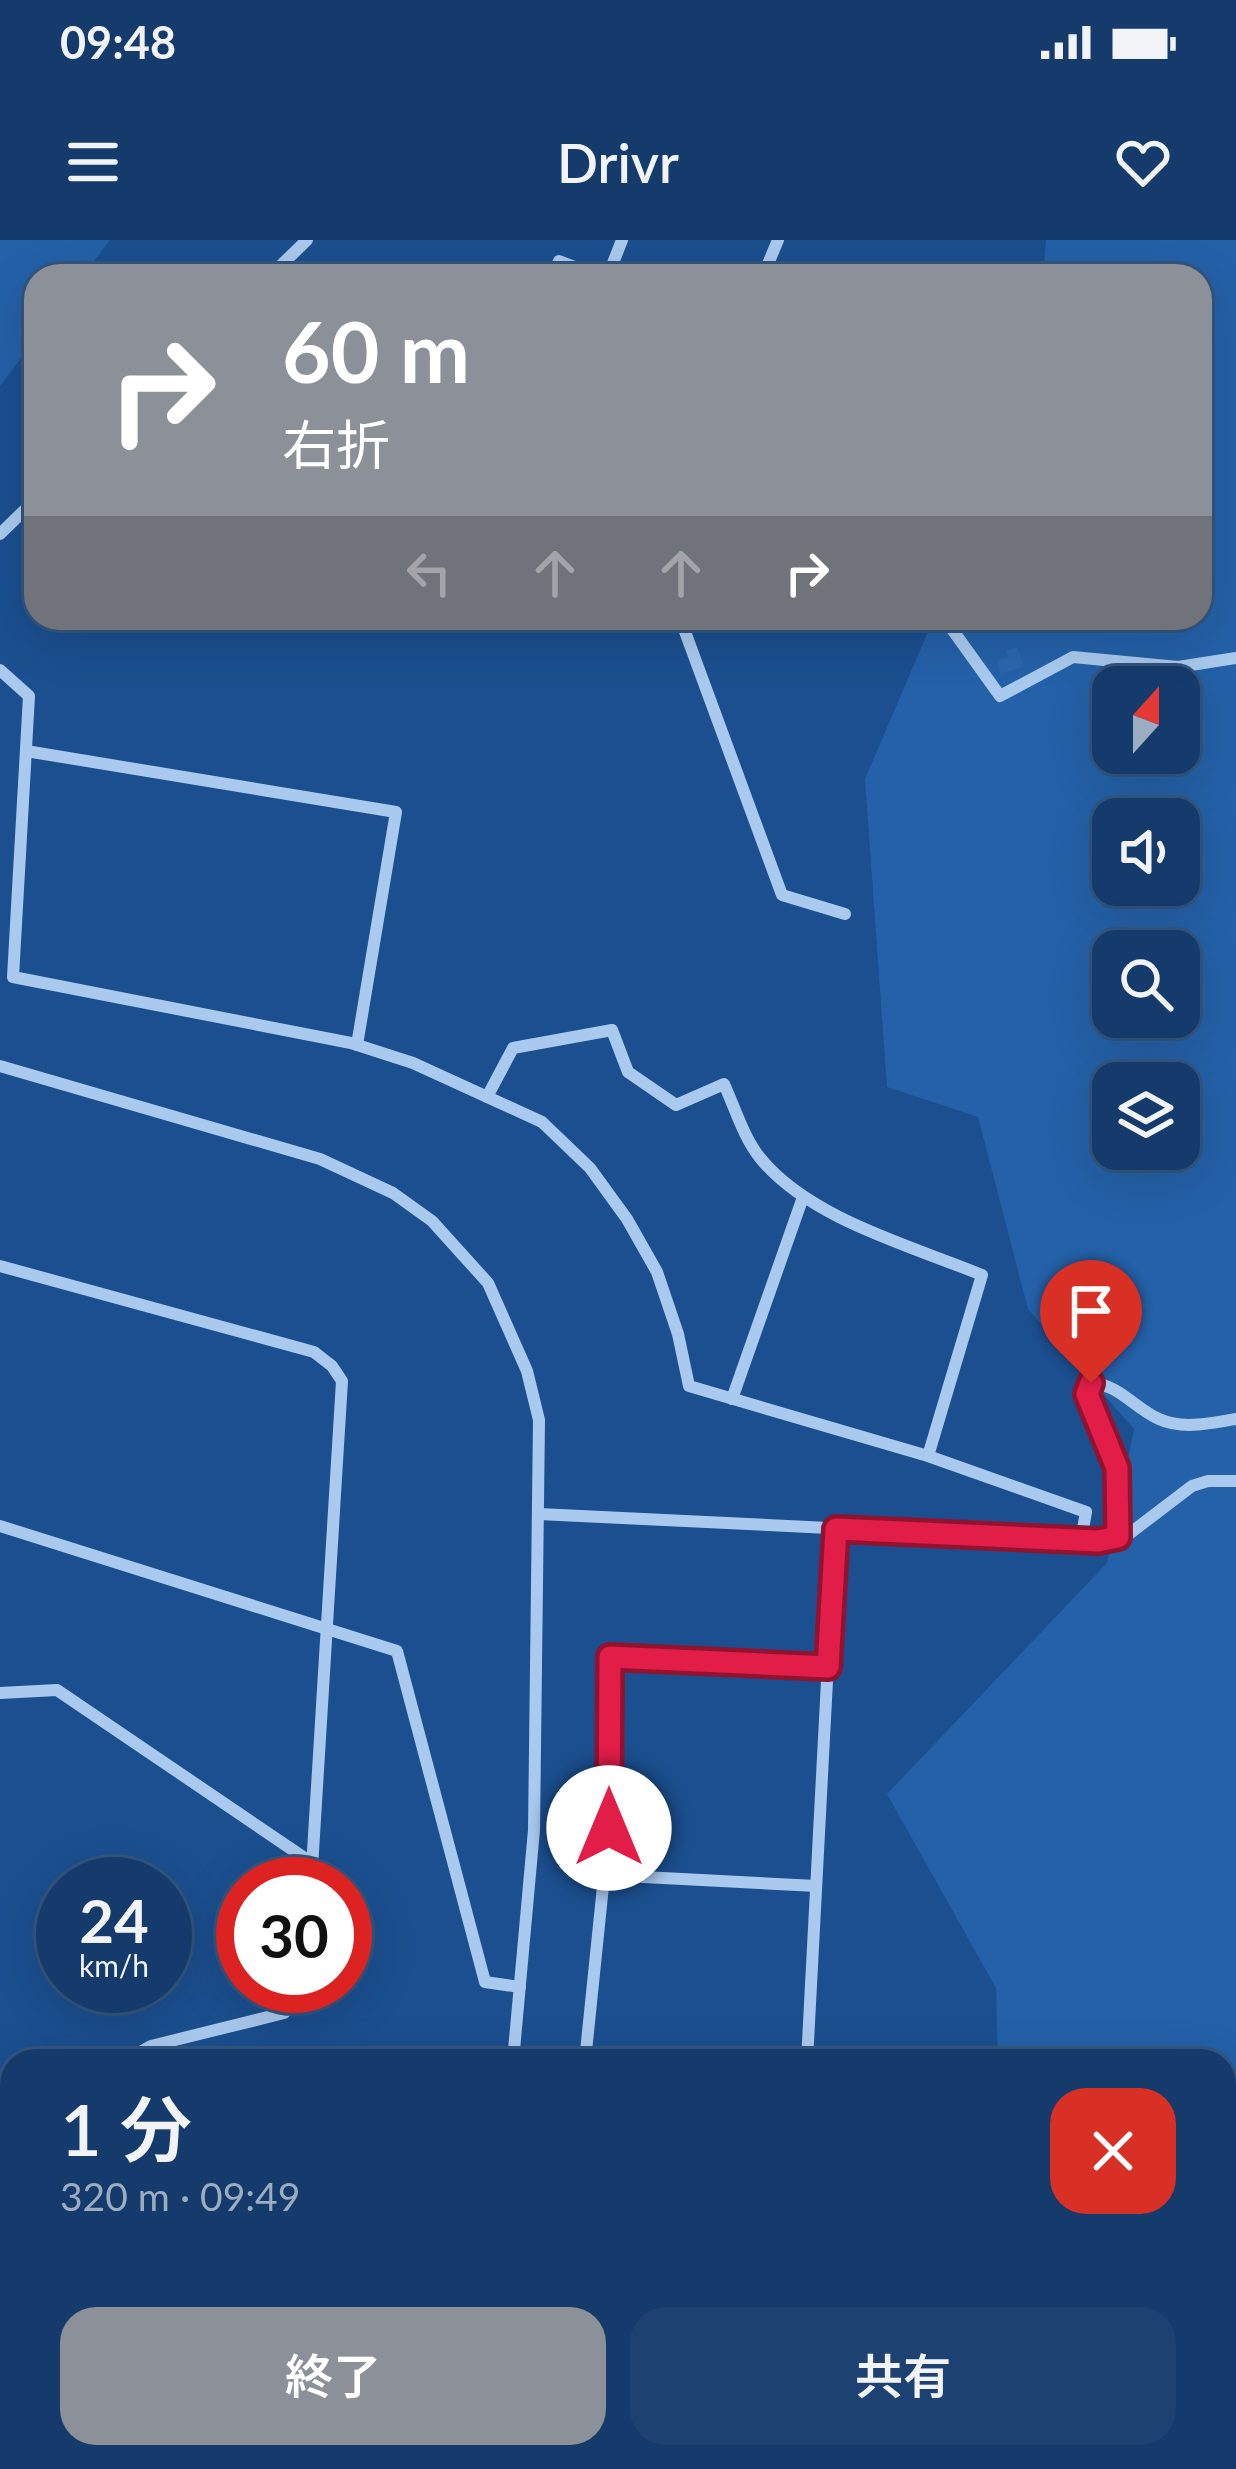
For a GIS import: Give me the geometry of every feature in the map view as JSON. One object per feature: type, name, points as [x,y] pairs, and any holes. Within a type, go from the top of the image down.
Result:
[{"type":"street","points":[[282,264],[307,240]]},
{"type":"street","points":[[0,534],[24,511]]},
{"type":"street","points":[[684,630],[782,895],[845,914]]},
{"type":"street","points":[[953,630],[1000,696],[1073,657],[1178,667],[1236,658]]},
{"type":"street","points":[[0,670],[29,696],[13,977],[357,1045],[413,1063],[542,1123],[590,1168],[657,1272],[689,1386],[928,1456],[1086,1512],[1081,1540]]},
{"type":"street","points":[[26,751],[396,812],[357,1045]]},
{"type":"street","points":[[488,1097],[513,1048],[612,1030],[628,1072],[676,1105],[724,1084],[757,1156],[792,1192],[982,1275],[928,1456]]},
{"type":"street","points":[[0,1066],[359,1174],[432,1221],[464,1251],[488,1283],[527,1371],[538,1420],[534,1830],[514,2049]]},
{"type":"street","points":[[732,1399],[802,1197]]},
{"type":"street","points":[[0,1266],[314,1352],[332,1366],[341,1381],[312,1857]]},
{"type":"street","points":[[1118,1537],[1117,1468],[1087,1394],[1091,1383],[1103,1383],[1157,1419],[1175,1424],[1236,1420]]},
{"type":"street","points":[[538,1514],[1081,1540],[1118,1537],[1161,1513],[1192,1486],[1236,1481]]},
{"type":"street","points":[[0,1526],[397,1651],[485,1982],[520,1988]]},
{"type":"street","points":[[808,2049],[836,1529]]},
{"type":"street","points":[[586,2049],[605,1875],[610,1657],[828,1667]]},
{"type":"street","points":[[0,1694],[57,1690],[303,1857]]},
{"type":"street","points":[[605,1875],[816,1886]]},
{"type":"street","points":[[147,2049],[284,2013]]},
{"type":"shaded area","points":[[0,240],[110,240],[92,264],[24,264],[24,354],[0,386]]},
{"type":"shaded area","points":[[1046,240],[1236,240],[1236,2049],[998,2049],[996,1988],[887,1794],[1107,1563],[1134,1429],[1028,1309],[978,1117],[887,1087],[865,779],[929,630],[1212,630],[1212,264],[1044,264]]},
{"type":"building","points":[[1017,647],[1024,666],[1001,674],[997,661]]},
{"type":"route","points":[[609,1828],[610,1657],[828,1667],[836,1529],[1098,1541],[1118,1537],[1117,1468],[1087,1394],[1091,1383]]}]
